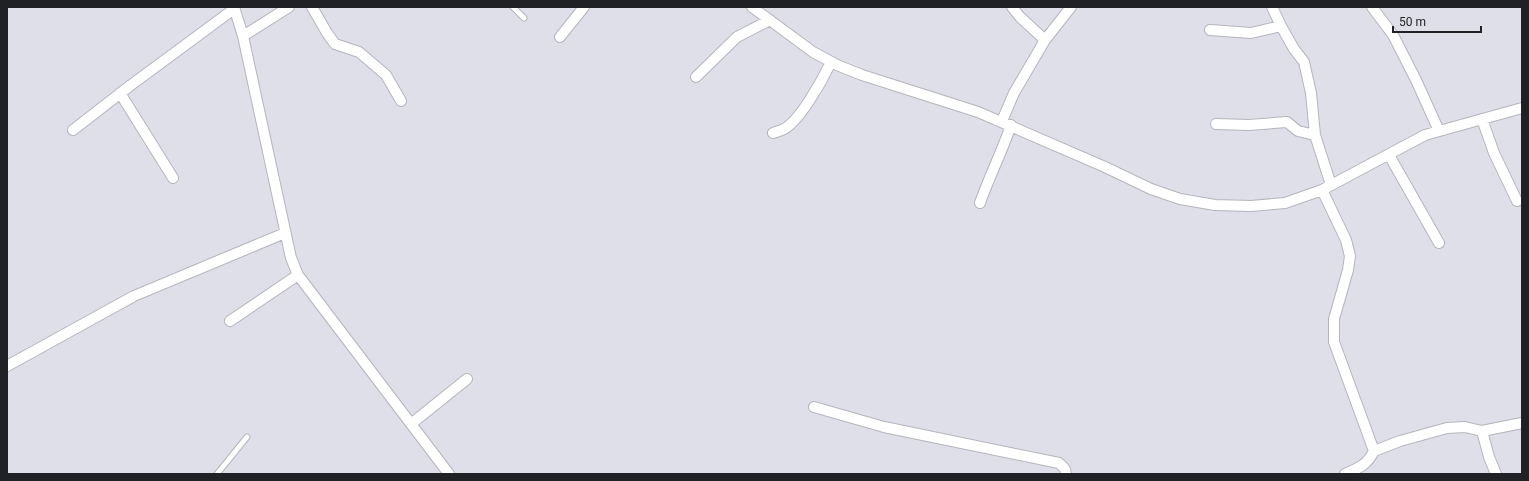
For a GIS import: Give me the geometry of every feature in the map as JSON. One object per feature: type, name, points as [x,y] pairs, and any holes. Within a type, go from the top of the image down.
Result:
[{"type":"street","points":[[243,36],[289,7]]},
{"type":"street","points":[[312,7],[335,44],[359,52],[386,75],[401,101]]},
{"type":"street","points":[[560,37],[584,7]]},
{"type":"street","points":[[752,7],[813,52],[831,62],[862,75],[978,112],[1006,123],[1105,166],[1151,189],[1180,199],[1215,205],[1251,206],[1285,203],[1326,187],[1425,136],[1522,108]]},
{"type":"street","points":[[1012,7],[1020,17],[1045,40]]},
{"type":"street","points":[[980,203],[990,175],[1004,148],[1006,123],[1014,93],[1045,40],[1071,7]]},
{"type":"street","points":[[1272,7],[1294,49],[1304,62],[1312,93],[1315,135],[1326,187],[1346,240],[1350,256],[1348,270],[1334,319],[1334,342],[1374,451]]},
{"type":"street","points":[[1372,7],[1393,35],[1416,80],[1439,131]]},
{"type":"street","points":[[73,130],[234,8],[243,36],[285,233],[291,258],[298,275],[449,474]]},
{"type":"street","points":[[696,77],[737,37],[770,20]]},
{"type":"street","points":[[1210,30],[1250,33],[1281,26]]},
{"type":"street","points":[[773,133],[783,130],[791,124],[806,105],[826,74],[831,62]]},
{"type":"street","points":[[120,93],[173,178]]},
{"type":"street","points":[[1482,119],[1494,154],[1517,201]]},
{"type":"street","points":[[1216,124],[1249,125],[1287,122],[1298,131],[1315,135]]},
{"type":"street","points":[[1389,155],[1440,243]]},
{"type":"street","points":[[7,366],[134,296],[285,233]]},
{"type":"street","points":[[230,321],[298,275]]},
{"type":"street","points":[[411,424],[467,379]]},
{"type":"street","points":[[814,407],[884,427],[1059,462],[1065,469],[1066,474]]},
{"type":"street","points":[[1345,474],[1357,469],[1369,460],[1374,451],[1407,439],[1447,428],[1465,427],[1482,431],[1522,424]]},
{"type":"street","points":[[1482,431],[1489,457],[1496,474]]},
{"type":"lane","points":[[514,7],[524,18]]},
{"type":"lane","points":[[217,474],[247,437]]}]
